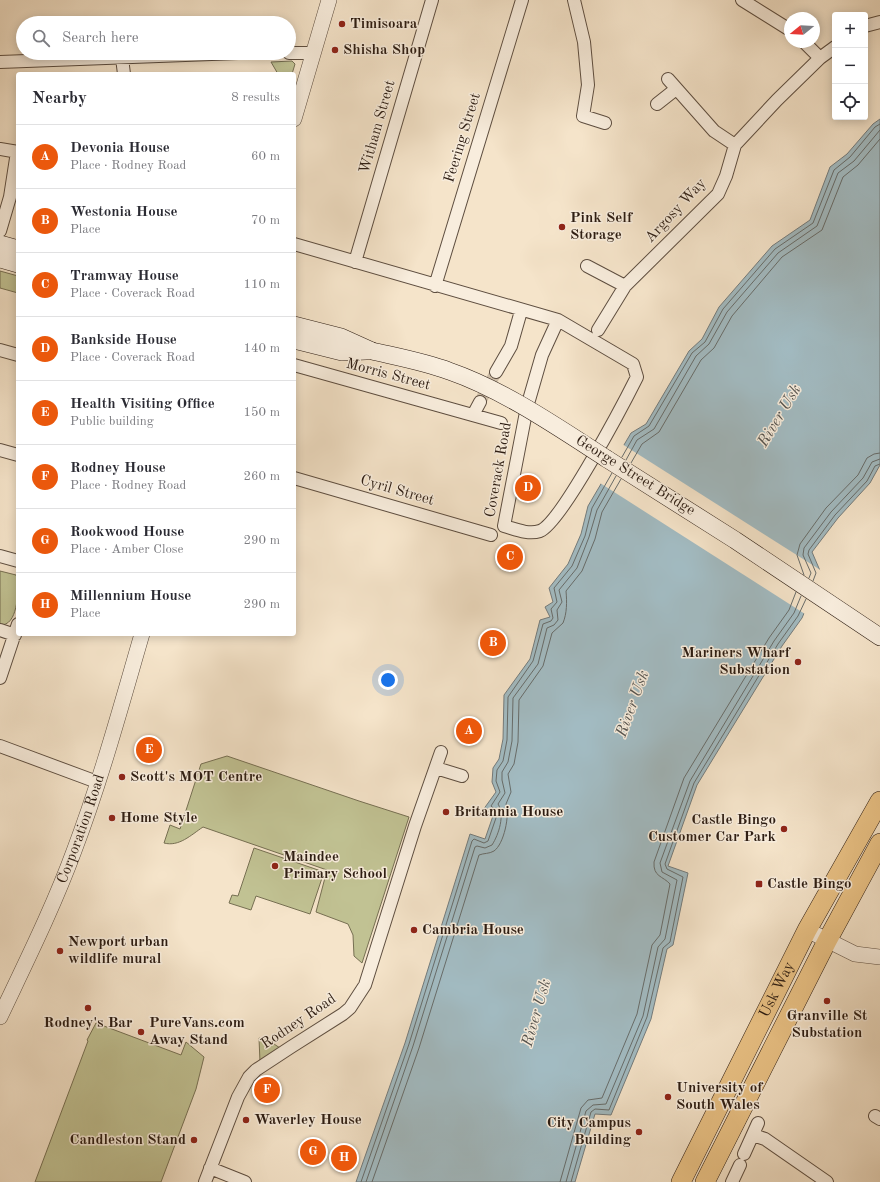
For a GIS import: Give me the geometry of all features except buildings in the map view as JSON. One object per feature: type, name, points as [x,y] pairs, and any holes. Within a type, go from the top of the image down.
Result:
[{"type":"main road","points":[[0,244],[16,248]]},
{"type":"main road","points":[[0,259],[16,263]]},
{"type":"main road","name":"George Street Bridge","points":[[296,328],[304,338],[342,352],[372,351],[449,371],[473,381],[524,408],[735,540],[880,637]]},
{"type":"main road","name":"Usk Way","points":[[680,1182],[807,930],[880,801]]},
{"type":"main road","name":"Usk Way","points":[[705,1182],[827,941],[880,843]]},
{"type":"street","points":[[296,112],[329,0]]},
{"type":"street","name":"Witham Street","points":[[355,262],[432,0]]},
{"type":"street","name":"Feering Street","points":[[435,286],[522,0]]},
{"type":"street","points":[[574,0],[584,42],[588,84],[583,116],[605,123]]},
{"type":"street","points":[[742,0],[784,26]]},
{"type":"street","points":[[868,25],[880,22]]},
{"type":"street","points":[[810,48],[820,58]]},
{"type":"street","name":"Argosy Way","points":[[598,330],[625,286],[718,194],[726,176],[736,145],[766,111],[820,58],[834,48]]},
{"type":"street","points":[[296,52],[313,53]]},
{"type":"street","points":[[0,62],[61,60]]},
{"type":"street","points":[[122,60],[124,72]]},
{"type":"street","points":[[668,79],[714,131],[736,145]]},
{"type":"street","points":[[657,104],[676,88]]},
{"type":"street","points":[[0,149],[16,152]]},
{"type":"street","points":[[0,231],[10,197],[16,163]]},
{"type":"street","name":"Coverack Road","points":[[296,245],[521,311],[558,320],[630,361],[635,367],[637,377],[603,440],[551,523],[541,531],[530,533],[504,526],[527,407],[542,355],[558,320]]},
{"type":"street","points":[[587,266],[625,286]]},
{"type":"street","points":[[496,372],[511,346],[521,311]]},
{"type":"street","points":[[0,350],[16,354]]},
{"type":"street","name":"Morris Street","points":[[296,366],[501,423]]},
{"type":"street","points":[[473,415],[480,402]]},
{"type":"street","points":[[0,450],[16,454]]},
{"type":"street","name":"Cyril Street","points":[[296,479],[491,535]]},
{"type":"street","points":[[0,556],[16,560]]},
{"type":"street","points":[[0,630],[16,629],[0,678]]},
{"type":"street","name":"Corporation Road","points":[[0,1017],[62,881],[97,782],[139,636]]},
{"type":"street","points":[[0,746],[97,782]]},
{"type":"street","name":"Rodney Road","points":[[205,1182],[238,1096],[249,1077],[256,1070],[285,1050],[343,1014],[350,1008],[365,985],[441,752]]},
{"type":"street","points":[[436,768],[462,776]]},
{"type":"street","points":[[807,930],[854,954],[880,957]]},
{"type":"street","points":[[736,1180],[742,1160],[758,1123]]},
{"type":"street","points":[[753,1135],[765,1139],[827,1182]]},
{"type":"street","points":[[210,1168],[245,1182]]},
{"type":"green space","points":[[292,61],[295,64],[293,72],[277,72],[271,62]]},
{"type":"green space","points":[[0,271],[16,275],[16,292],[0,288]]},
{"type":"green space","points":[[0,571],[16,575],[16,608],[14,615],[10,620],[6,624],[0,625]]},
{"type":"green space","points":[[227,756],[409,817],[362,963],[354,956],[353,935],[348,924],[316,912],[327,870],[203,827],[180,842],[169,844],[164,843],[170,825],[180,829],[201,764]]},
{"type":"green space","points":[[254,848],[324,872],[310,914],[256,896],[251,910],[229,903],[232,895],[238,896]]},
{"type":"green space","points":[[96,1023],[181,1055],[186,1042],[204,1057],[196,1089],[161,1182],[35,1182],[88,1041],[87,1040]]},
{"type":"green space","points":[[259,1038],[271,1042],[280,1048],[260,1062]]},
{"type":"water","name":"River Usk","points":[[880,119],[880,465],[870,483],[838,518],[812,552],[821,573],[802,618],[782,646],[697,785],[668,866],[688,873],[673,945],[667,949],[651,1019],[611,1115],[595,1114],[575,1182],[356,1182],[405,1043],[470,834],[485,839],[494,813],[483,810],[496,792],[492,782],[493,768],[499,759],[503,739],[504,695],[530,659],[540,620],[550,617],[545,607],[553,602],[549,588],[568,564],[581,534],[588,506],[631,433],[646,424],[689,351],[702,339],[719,307],[772,246],[810,220],[830,167],[847,154],[873,124]]},
{"type":"pier","points":[[622,444],[822,571],[823,574],[805,614],[600,483]]},
{"type":"tunnel","points":[[480,402],[496,372]]},
{"type":"place","name":"Timisoara","points":[[342,24]]},
{"type":"place","name":"Shisha Shop","points":[[335,50]]},
{"type":"place","name":"Pink Self Storage","points":[[562,227]]},
{"type":"place","name":"Bankside House","points":[[528,488]]},
{"type":"place","name":"Tramway House","points":[[510,557]]},
{"type":"place","name":"Westonia House","points":[[493,643]]},
{"type":"place","name":"Mariners Wharf Substation","points":[[798,662]]},
{"type":"place","name":"Devonia House","points":[[469,731]]},
{"type":"place","name":"Health Visiting Office","points":[[149,750]]},
{"type":"place","name":"Scott's MOT Centre","points":[[122,777]]},
{"type":"place","name":"Britannia House","points":[[446,812]]},
{"type":"place","name":"Home Style","points":[[112,818]]},
{"type":"place","name":"Castle Bingo Customer Car Park","points":[[784,829]]},
{"type":"place","name":"Maindee Primary School","points":[[275,866]]},
{"type":"place","name":"Castle Bingo","points":[[759,884]]},
{"type":"place","name":"Cambria House","points":[[414,930]]},
{"type":"place","name":"Newport urban wildlife mural","points":[[60,951]]},
{"type":"place","name":"Granville St Substation","points":[[827,1001]]},
{"type":"place","name":"Rodney's Bar","points":[[88,1008]]},
{"type":"place","name":"PureVans.com Away Stand","points":[[141,1032]]},
{"type":"place","name":"Rodney House","points":[[267,1090]]},
{"type":"place","name":"University of South Wales","points":[[668,1097]]},
{"type":"place","name":"Waverley House","points":[[246,1120]]},
{"type":"place","name":"City Campus Building","points":[[639,1132]]},
{"type":"place","name":"Candleston Stand","points":[[194,1140]]},
{"type":"place","name":"Rookwood House","points":[[313,1152]]},
{"type":"place","name":"Millennium House","points":[[344,1158]]}]
